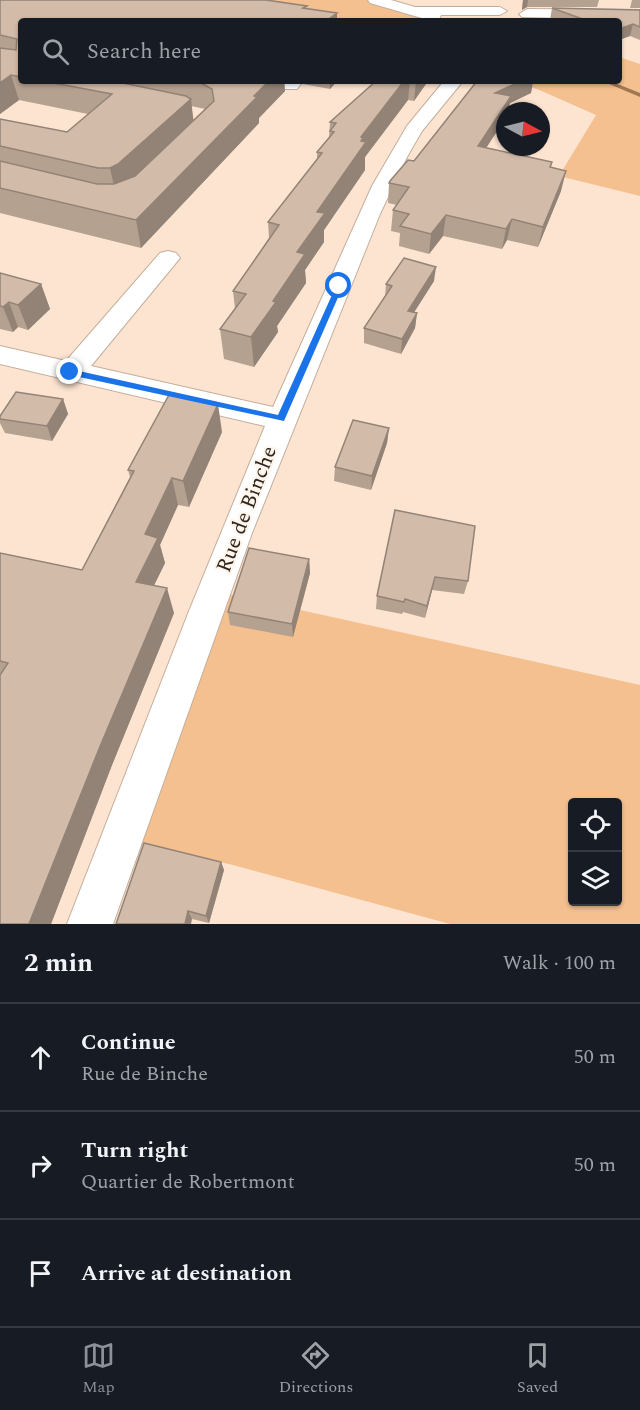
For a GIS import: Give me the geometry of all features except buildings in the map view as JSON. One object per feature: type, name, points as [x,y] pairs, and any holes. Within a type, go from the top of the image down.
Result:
[{"type":"street","points":[[375,0],[438,18]]},
{"type":"street","points":[[470,9],[485,0]]},
{"type":"street","points":[[416,11],[500,10],[528,18],[640,15]]},
{"type":"street","name":"Rue de Binche","points":[[90,924],[281,419],[389,169],[416,125],[451,84]]},
{"type":"street","points":[[70,372],[168,258]]},
{"type":"street","points":[[0,355],[281,419]]},
{"type":"shaded area","points":[[248,0],[375,0],[438,18],[317,18]]},
{"type":"shaded area","points":[[622,58],[640,64],[640,196],[559,176],[596,115],[537,89],[519,84],[622,84]]},
{"type":"shaded area","points":[[214,591],[640,685],[640,924],[450,924],[229,864],[121,840]]},
{"type":"waterway","points":[[612,84],[640,95]]},
{"type":"route","points":[[70,372],[281,419],[339,286]]}]
